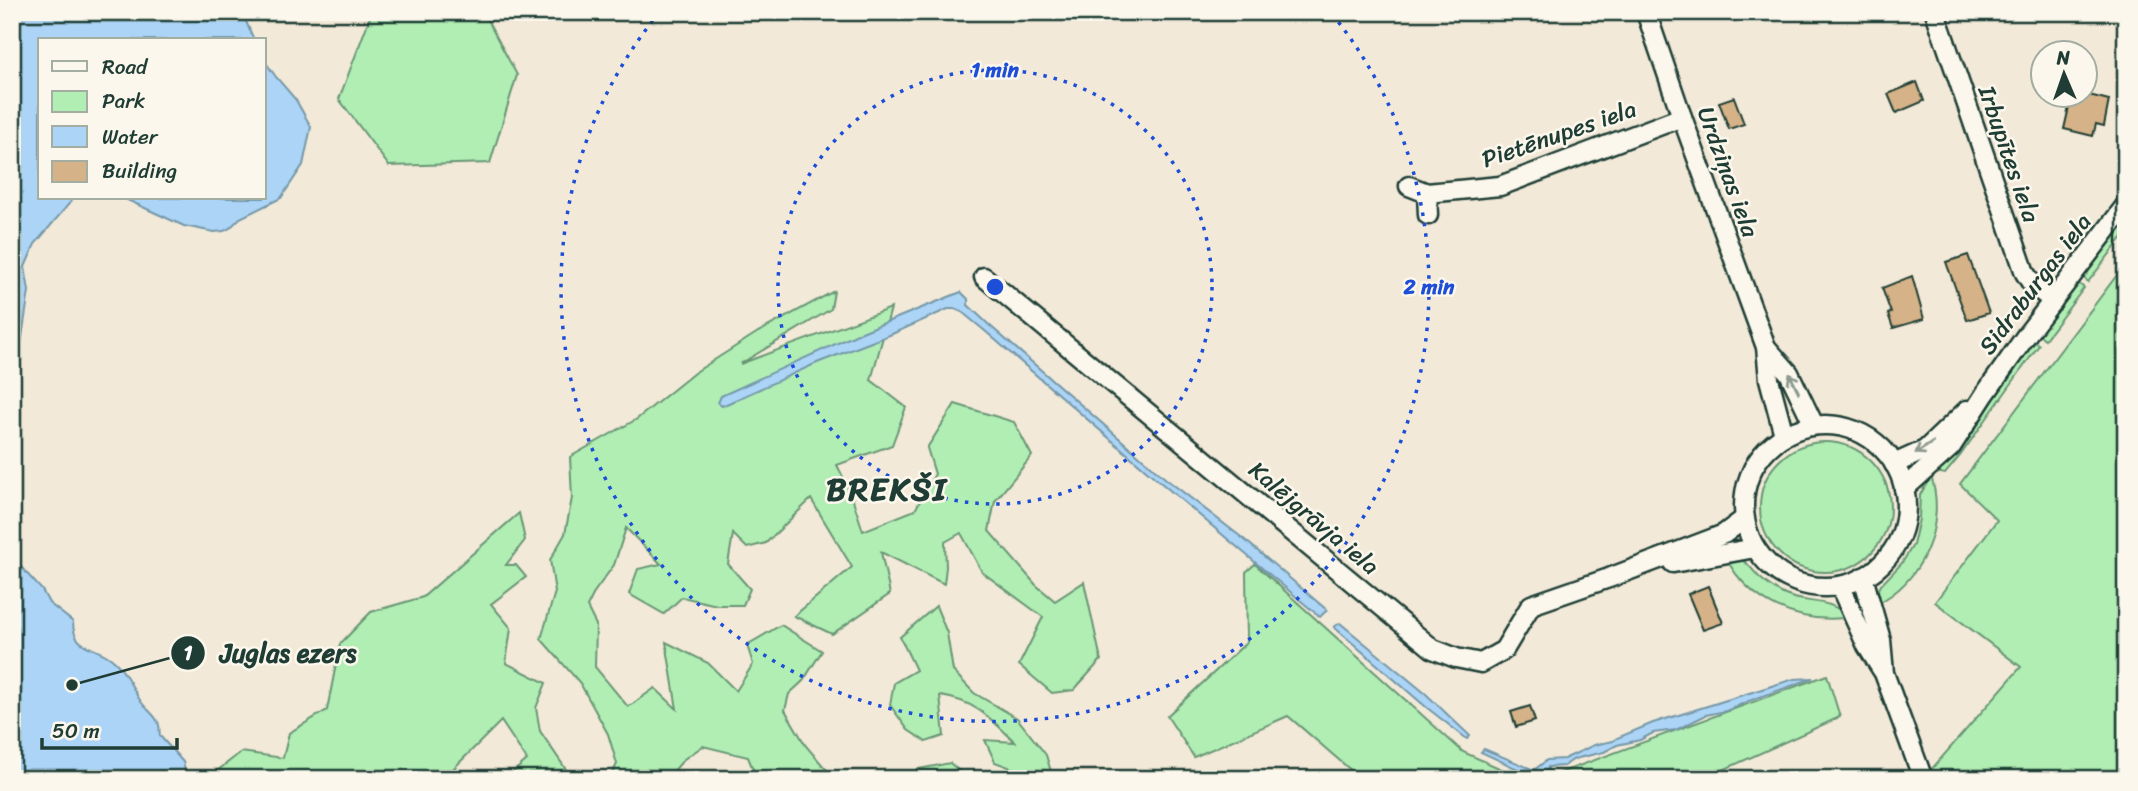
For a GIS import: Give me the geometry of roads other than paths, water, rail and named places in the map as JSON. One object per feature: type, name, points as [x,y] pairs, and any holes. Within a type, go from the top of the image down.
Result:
[{"type":"street","name":"Urdziņas iela","points":[[1646,12],[1766,346],[1769,379],[1784,435]]},
{"type":"street","name":"Irbupītes iela","points":[[1935,12],[2025,273],[2032,284],[2053,300]]},
{"type":"street","name":"Pietēnupes iela","points":[[1409,186],[1427,193],[1500,186],[1682,117]]},
{"type":"street","points":[[1427,193],[1428,215]]},
{"type":"street","name":"Sidraburgas iela","points":[[1904,489],[1951,447],[1985,394],[2126,205]]},
{"type":"street","name":"Kalējgrāvja iela","points":[[984,277],[1433,649],[1456,658],[1481,663],[1504,650],[1531,605],[1724,534],[1744,519]]},
{"type":"street","name":"Urdziņas iela","points":[[1766,346],[1789,373],[1814,425]]},
{"type":"street","name":"Sidraburgas iela","points":[[1894,464],[1925,450],[1985,394]]},
{"type":"street","points":[[1814,425],[1838,425],[1860,432],[1879,446],[1894,464],[1904,489],[1905,515],[1898,540],[1884,562],[1863,577],[1840,586],[1812,586],[1785,577],[1763,559],[1755,548],[1744,519],[1744,494],[1751,471],[1765,450],[1784,435],[1814,425]]},
{"type":"street","name":"Kalējgrāvja iela","points":[[1628,571],[1755,548]]},
{"type":"street","points":[[1863,577],[1881,640],[1884,673]]},
{"type":"street","points":[[1840,586],[1867,646],[1884,673],[1923,779]]},
{"type":"water","points":[[12,12],[242,12],[253,38],[38,38],[38,200],[72,200],[35,244],[25,267],[29,291],[21,344],[12,363]]},
{"type":"water","points":[[266,63],[296,100],[311,127],[303,165],[281,198],[240,218],[230,228],[214,232],[184,226],[127,200],[266,200]]},
{"type":"water","points":[[961,292],[968,299],[968,305],[988,324],[1166,479],[1245,540],[1327,610],[1320,617],[985,331],[955,309],[948,309],[817,363],[722,406],[718,403],[721,396],[862,332]]},
{"type":"water","points":[[12,557],[42,590],[49,603],[73,622],[74,631],[81,643],[107,656],[122,670],[142,703],[156,719],[160,736],[183,762],[187,779],[12,779]]},
{"type":"water","points":[[1340,623],[1426,694],[1470,736],[1467,739],[1426,707],[1334,627]]},
{"type":"water","points":[[1813,678],[1726,711],[1706,715],[1676,730],[1653,733],[1604,752],[1574,759],[1564,766],[1548,767],[1548,770],[1535,777],[1481,752],[1484,749],[1534,770],[1547,760],[1564,759],[1653,723],[1794,679]]},
{"type":"place","name":"Juglas ezers","points":[[72,685]]},
{"type":"district","name":"BREKŠI","points":[[887,489]]}]
